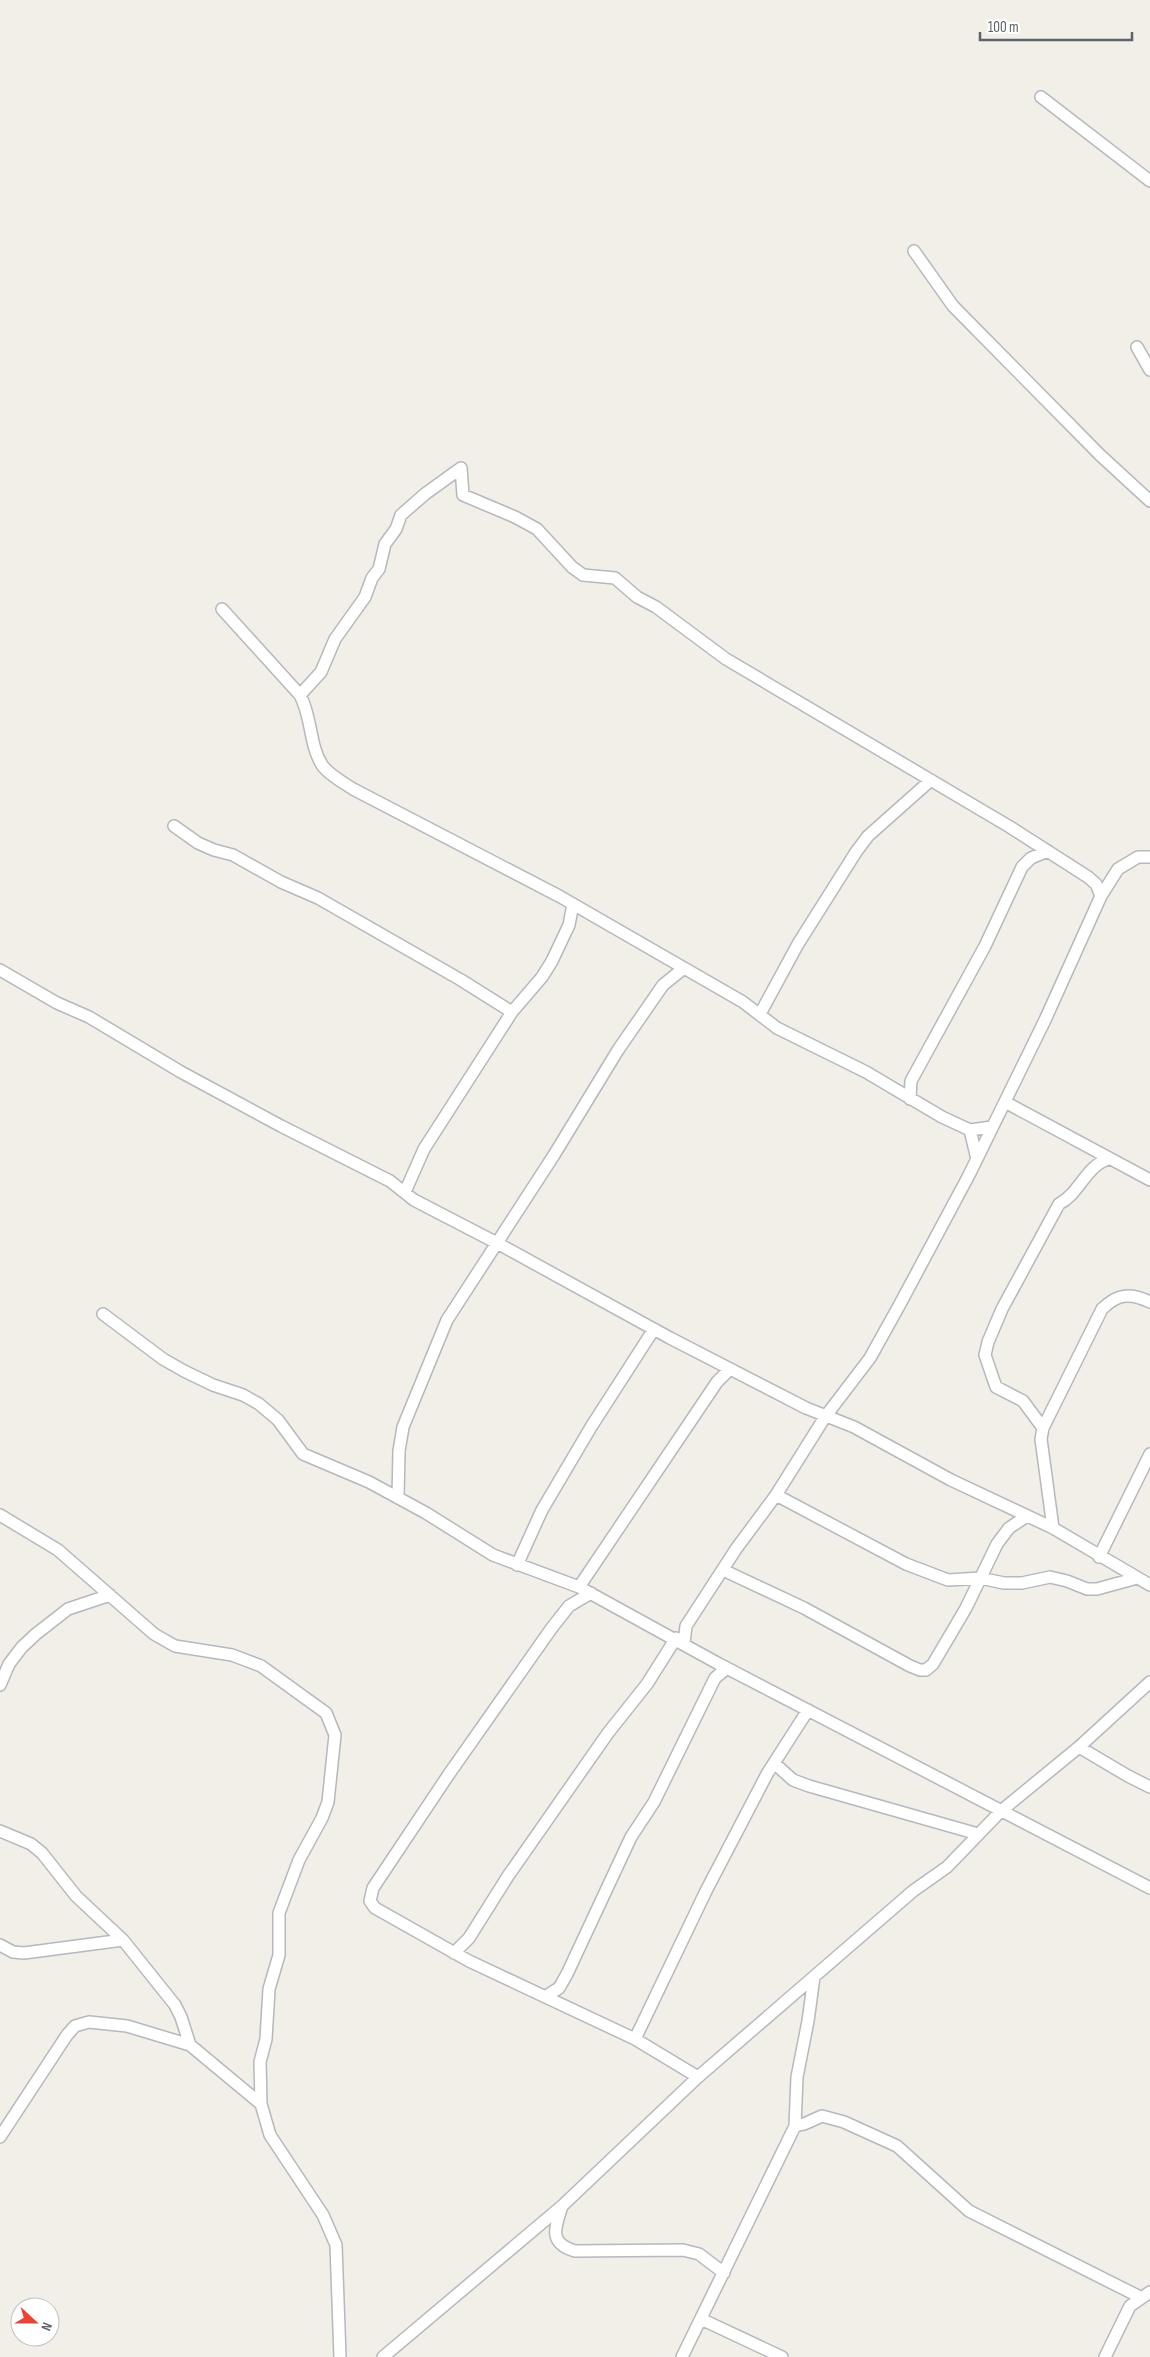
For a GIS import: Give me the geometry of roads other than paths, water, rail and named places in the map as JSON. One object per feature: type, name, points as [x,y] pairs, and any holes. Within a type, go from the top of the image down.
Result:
[{"type":"street","points":[[1041,97],[1150,181]]},
{"type":"street","points":[[914,251],[954,306],[1100,455],[1150,501]]},
{"type":"street","points":[[1137,347],[1150,370]]},
{"type":"street","points":[[300,695],[321,672],[334,639],[365,597],[372,578],[379,569],[386,544],[396,529],[401,515],[425,494],[461,468],[463,495],[515,517],[537,529],[572,566],[584,575],[615,578],[637,597],[656,607],[726,659],[931,780],[1088,877],[1096,884],[1101,896]]},
{"type":"street","points":[[222,609],[300,695],[306,706],[315,749],[323,767],[353,789],[573,904],[760,1014],[777,1028],[866,1072],[910,1099],[970,1130],[992,1128]]},
{"type":"street","points":[[760,1014],[798,944],[856,852],[868,836],[931,780]]},
{"type":"street","points":[[174,826],[198,843],[233,855],[281,882],[318,898],[461,980],[512,1012]]},
{"type":"street","points":[[910,1099],[912,1081],[985,946],[1022,867],[1031,858],[1048,851]]},
{"type":"street","points":[[454,1953],[469,1938],[508,1876],[608,1733],[647,1684],[675,1638],[686,1626],[736,1548],[776,1495],[825,1417],[870,1358],[977,1159],[1045,1020],[1101,896],[1118,869],[1138,858],[1150,857]]},
{"type":"street","points":[[405,1192],[424,1149],[512,1012],[542,977],[552,961],[569,925],[573,904]]},
{"type":"street","points":[[398,1498],[399,1450],[403,1427],[447,1320],[554,1155],[618,1050],[663,985],[684,968]]},
{"type":"street","points":[[0,970],[57,1003],[89,1017],[181,1072],[281,1126],[390,1181],[414,1200],[497,1242],[654,1329],[825,1417],[854,1427],[951,1480],[1053,1528],[1150,1586]]},
{"type":"street","points":[[1005,1102],[1150,1180]]},
{"type":"street","points":[[970,1130],[977,1159]]},
{"type":"street","points":[[1044,1428],[1023,1401],[996,1387],[985,1354],[1002,1309],[1059,1204],[1073,1194],[1094,1166],[1108,1159]]},
{"type":"street","points":[[1053,1528],[1041,1439],[1044,1428],[1102,1309],[1112,1300],[1129,1294],[1150,1302]]},
{"type":"street","points":[[103,1314],[163,1359],[213,1385],[243,1395],[259,1404],[278,1420],[303,1454],[369,1482],[493,1556],[592,1593],[727,1668],[1150,1888]]},
{"type":"street","points":[[517,1565],[542,1510],[591,1427],[654,1329]]},
{"type":"street","points":[[579,1587],[717,1382],[730,1369]]},
{"type":"street","points":[[1099,1556],[1150,1454]]},
{"type":"street","points":[[776,1495],[906,1564],[948,1580],[980,1578],[1004,1583],[1022,1583],[1050,1577],[1067,1580],[1087,1589],[1097,1589],[1137,1578]]},
{"type":"street","points":[[0,1515],[58,1550],[154,1634],[175,1646],[232,1655],[261,1666],[326,1713],[335,1735],[328,1802],[322,1818],[299,1860],[279,1913],[279,1955],[269,1989],[266,2039],[260,2062],[261,2104],[270,2135],[323,2215],[336,2245],[340,2357]]},
{"type":"street","points":[[723,1570],[804,1608],[920,1670],[926,1670],[932,1664],[966,1608],[997,1544],[1009,1528],[1027,1516]]},
{"type":"street","points":[[592,1593],[569,1606],[564,1611],[449,1774],[373,1888],[370,1901],[375,1908],[454,1953],[635,2038],[698,2077]]},
{"type":"street","points":[[0,1685],[10,1664],[22,1647],[36,1634],[68,1609],[110,1594]]},
{"type":"street","points":[[675,1638],[686,1626]]},
{"type":"street","points":[[712,1660],[715,1678]]},
{"type":"street","points":[[546,1997],[558,1988],[567,1974],[631,1837],[654,1802],[715,1678],[727,1668]]},
{"type":"street","points":[[383,2357],[562,2206],[698,2077],[913,1891],[947,1867],[1001,1811],[1079,1747],[1150,1682]]},
{"type":"street","points":[[635,2038],[706,1890],[774,1763],[808,1710]]},
{"type":"street","points":[[1079,1747],[1150,1787]]},
{"type":"street","points":[[774,1763],[793,1780],[809,1786],[978,1834]]},
{"type":"street","points":[[0,1831],[31,1844],[42,1853],[76,1896],[123,1940],[175,2005],[190,2045]]},
{"type":"street","points":[[469,1938],[472,1962]]},
{"type":"street","points":[[0,1945],[13,1952],[24,1953],[123,1940]]},
{"type":"street","points":[[682,2357],[795,2126],[797,2077],[814,1977]]},
{"type":"street","points":[[0,2137],[67,2035],[75,2026],[89,2022],[127,2026],[190,2045],[261,2104]]},
{"type":"street","points":[[795,2126],[822,2116],[844,2122],[897,2146],[969,2211],[1145,2295],[1130,2306],[1105,2357]]},
{"type":"street","points":[[562,2206],[556,2225],[556,2240],[563,2248],[575,2251],[683,2250],[699,2254],[724,2273]]},
{"type":"street","points":[[701,2319],[782,2357]]}]
